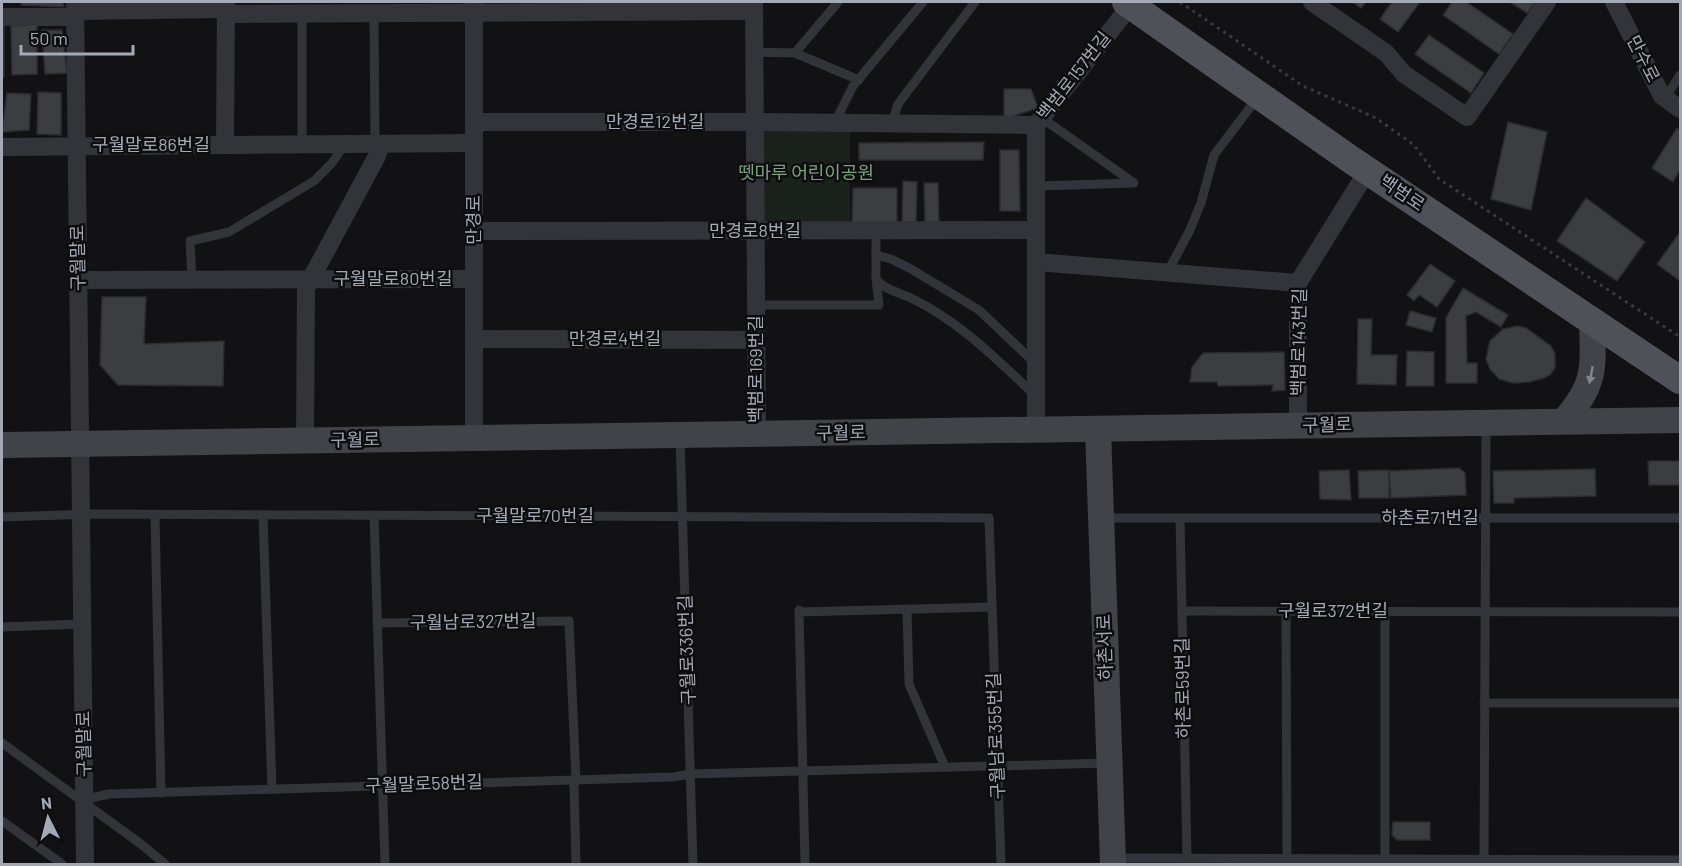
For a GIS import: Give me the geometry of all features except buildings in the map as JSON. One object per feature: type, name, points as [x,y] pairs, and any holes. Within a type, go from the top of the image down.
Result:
[{"type":"main road","name":"백범로","points":[[1128,3],[1259,96],[1680,380]]},
{"type":"main road","points":[[1563,421],[1579,403],[1592,377],[1592,320]]},
{"type":"main road","name":"구월로","points":[[2,446],[1680,420]]},
{"type":"main road","name":"하촌서로","points":[[1098,429],[1113,861]]},
{"type":"street","points":[[1312,2],[1386,53],[1404,74],[1467,117],[1546,2]]},
{"type":"street","name":"만수로","points":[[1614,2],[1665,98],[1680,109]]},
{"type":"street","name":"백범로157번길","points":[[1036,429],[1036,189],[1039,121],[1128,3]]},
{"type":"street","points":[[2,17],[154,6],[226,8],[302,14],[374,13],[474,7],[754,6]]},
{"type":"street","name":"백범로169번길","points":[[754,6],[757,434]]},
{"type":"street","name":"만경로","points":[[474,7],[474,438]]},
{"type":"street","name":"구월말로86번길","points":[[225,145],[226,8]]},
{"type":"street","name":"구월말로","points":[[75,10],[85,864]]},
{"type":"street","name":"만경로12번길","points":[[474,122],[1039,121]]},
{"type":"street","name":"구월말로86번길","points":[[2,147],[474,143]]},
{"type":"street","name":"구월말로80번길","points":[[312,279],[377,156],[378,144]]},
{"type":"street","name":"백범로143번길","points":[[1298,426],[1298,283],[1368,170]]},
{"type":"street","name":"만경로8번길","points":[[474,231],[1036,230]]},
{"type":"street","points":[[1036,262],[1298,283]]},
{"type":"street","name":"구월말로80번길","points":[[78,279],[474,279]]},
{"type":"street","points":[[305,441],[306,288],[312,279]]},
{"type":"street","name":"만경로4번길","points":[[474,339],[756,340]]},
{"type":"lane","points":[[795,53],[838,2]]},
{"type":"lane","points":[[835,122],[858,80],[923,2]]},
{"type":"lane","points":[[892,123],[898,105],[975,2]]},
{"type":"lane","points":[[374,13],[378,144]]},
{"type":"lane","points":[[302,14],[302,144]]},
{"type":"lane","points":[[754,52],[795,53],[858,80]]},
{"type":"lane","points":[[1665,98],[1680,75]]},
{"type":"lane","points":[[1167,273],[1189,232],[1201,203],[1214,155],[1259,96]]},
{"type":"lane","points":[[1036,189],[1039,186],[1134,183],[1039,121]]},
{"type":"lane","points":[[192,279],[190,241],[229,232],[314,181],[332,164],[345,144]]},
{"type":"lane","points":[[876,230],[876,279],[880,285],[913,299],[946,318],[978,342],[1036,396]]},
{"type":"lane","points":[[876,255],[891,259],[911,269],[979,310],[1036,364]]},
{"type":"lane","name":"백범로169번길","points":[[756,305],[879,305],[876,279]]},
{"type":"lane","points":[[1484,862],[1485,423]]},
{"type":"lane","name":"구월로336번길","points":[[680,435],[693,864]]},
{"type":"lane","points":[[155,514],[161,793]]},
{"type":"lane","points":[[2,517],[81,515]]},
{"type":"lane","name":"구월말로70번길","points":[[81,515],[989,518]]},
{"type":"lane","points":[[263,515],[272,789]]},
{"type":"lane","points":[[374,516],[384,864]]},
{"type":"lane","name":"구월남로355번길","points":[[989,518],[1001,864]]},
{"type":"lane","name":"하촌로71번길","points":[[1101,518],[1680,518]]},
{"type":"lane","name":"하촌로59번길","points":[[1180,518],[1187,858]]},
{"type":"lane","points":[[805,864],[799,611],[992,607]]},
{"type":"lane","points":[[907,609],[909,684],[945,767]]},
{"type":"lane","name":"구월로372번길","points":[[1182,611],[1680,612]]},
{"type":"lane","points":[[1286,611],[1287,859]]},
{"type":"lane","points":[[1385,611],[1385,859]]},
{"type":"lane","name":"구월남로327번길","points":[[377,623],[569,621],[576,780]]},
{"type":"lane","points":[[2,627],[82,624]]},
{"type":"lane","points":[[1484,703],[1680,703]]},
{"type":"lane","points":[[2,743],[165,864]]},
{"type":"lane","name":"구월말로58번길","points":[[84,803],[100,795],[673,777],[690,774],[1109,763]]},
{"type":"lane","points":[[576,780],[574,786],[576,864]]},
{"type":"lane","points":[[2,821],[62,864]]},
{"type":"lane","points":[[1113,861],[1187,858],[1484,862],[1680,860]]},
{"type":"path","points":[[1180,2],[1303,86],[1376,118],[1414,145],[1439,179],[1680,337]]},
{"type":"green space","name":"뗏마루 어린이공원","points":[[764,127],[850,128],[850,224],[761,222]]}]
